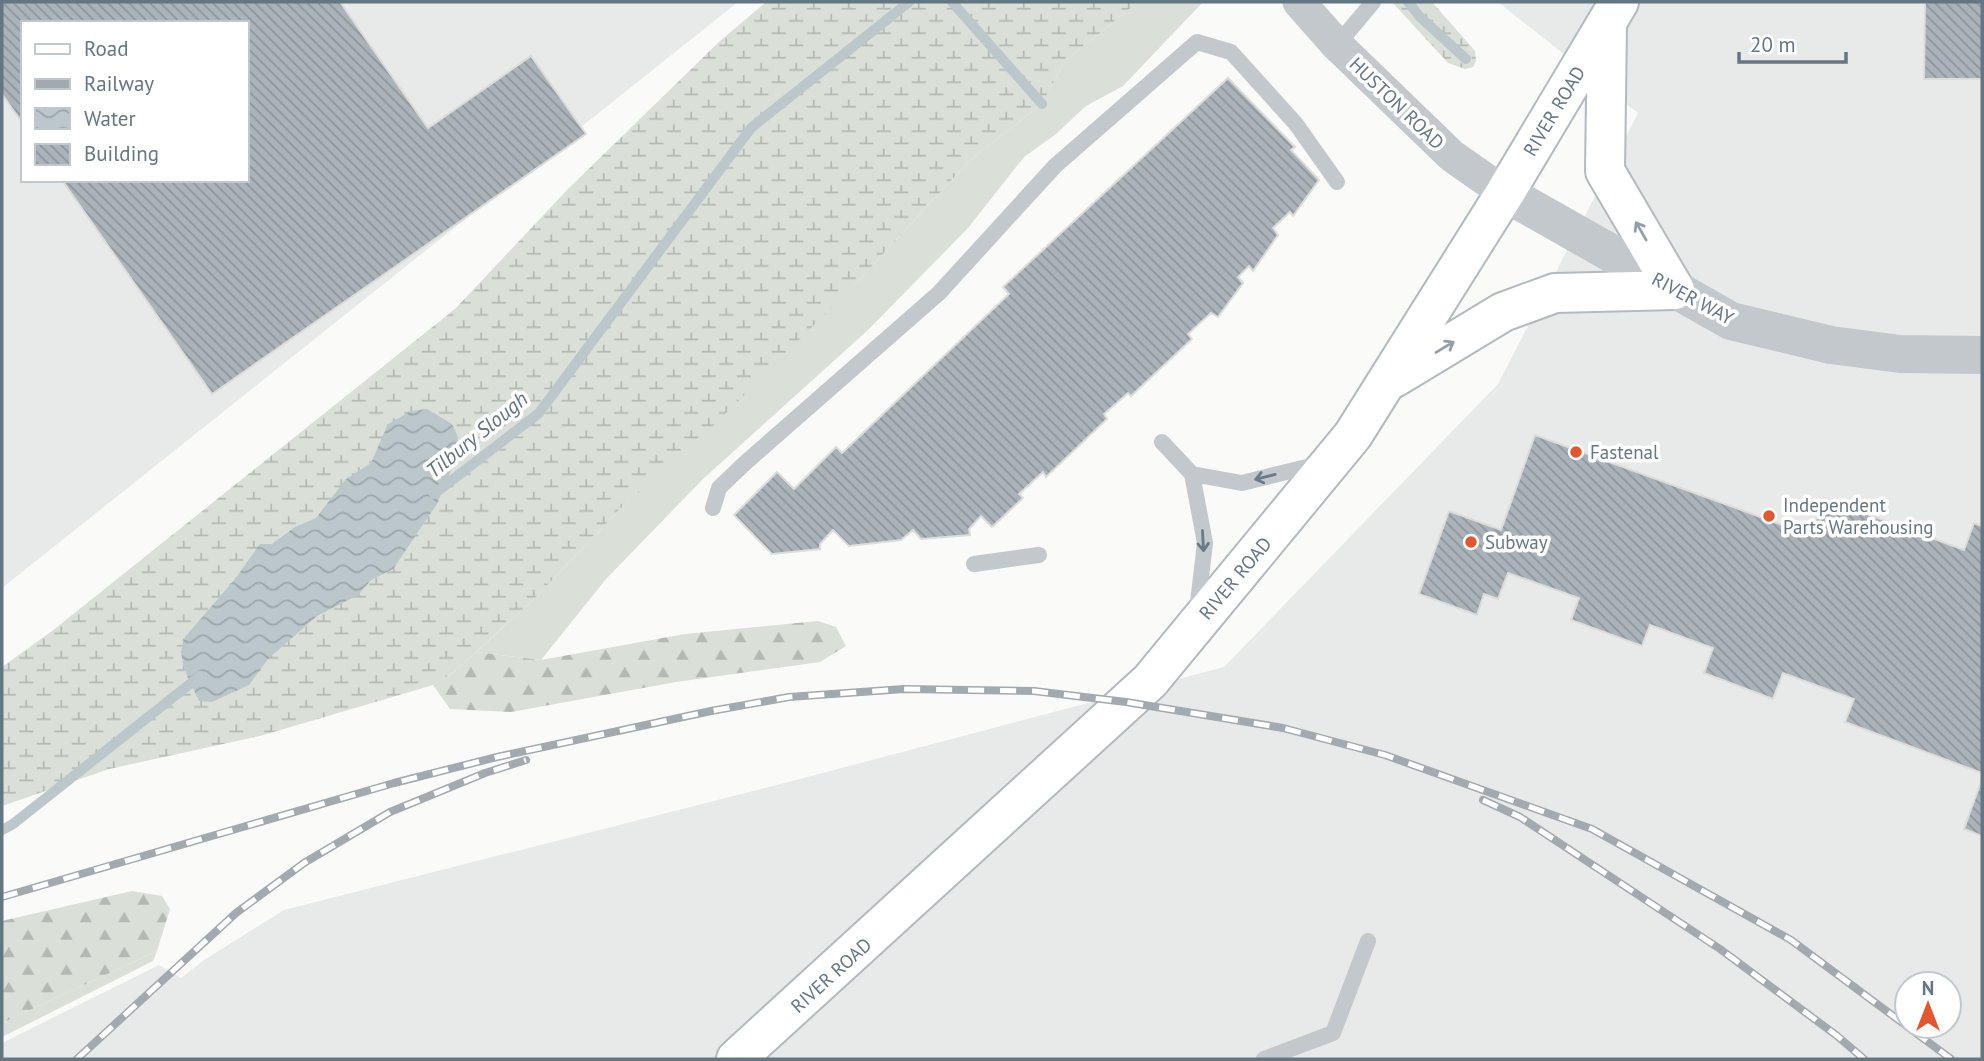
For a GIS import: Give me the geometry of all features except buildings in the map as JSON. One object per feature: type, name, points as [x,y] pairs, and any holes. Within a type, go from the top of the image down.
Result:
[{"type":"main road","name":"RIVER ROAD","points":[[736,1059],[1150,681],[1353,435],[1505,193],[1613,12]]},
{"type":"main road","points":[[1387,382],[1503,312],[1555,293],[1675,290],[1605,171],[1613,12]]},
{"type":"street","name":"HUSTON ROAD","points":[[1299,2],[1337,45],[1452,156],[1505,193]]},
{"type":"street","name":"RIVER WAY","points":[[1505,193],[1731,321],[1831,345],[1900,354],[1982,355]]},
{"type":"lane","points":[[1337,45],[1371,5]]},
{"type":"lane","points":[[713,508],[719,488],[939,293],[1055,166],[1197,42],[1231,52],[1296,124],[1337,182]]},
{"type":"lane","points":[[1162,442],[1192,474],[1205,543],[1195,626]]},
{"type":"lane","points":[[1192,474],[1242,483],[1332,461]]},
{"type":"lane","points":[[974,564],[1039,555]]},
{"type":"lane","points":[[1264,1059],[1334,1033],[1368,940]]},
{"type":"shaded area","points":[[2,2],[738,2],[2,588]]},
{"type":"shaded area","points":[[1498,2],[1982,2],[1982,1059],[2,1059],[2,1043],[159,965],[181,978],[204,960],[284,910],[796,780],[1224,667],[1498,384],[1638,113]]},
{"type":"green space","points":[[766,2],[1138,2],[1064,62],[1042,104],[969,161],[859,280],[711,428],[620,509],[535,598],[454,672],[433,685],[260,736],[109,769],[2,806],[2,667],[52,631],[455,309],[568,189],[720,41]]},
{"type":"green space","points":[[1138,2],[1203,2],[1123,86],[1086,106],[1056,134],[1024,157],[968,228],[868,330],[703,479],[606,579],[541,660],[476,652],[535,598],[620,509],[859,280],[969,161],[1042,104],[1064,62]]},
{"type":"green space","points":[[1392,2],[1432,2],[1475,51],[1476,61],[1473,67],[1465,69],[1448,63]]},
{"type":"green space","points":[[818,621],[836,627],[846,646],[820,662],[676,682],[511,712],[450,709],[433,685],[454,672],[476,652],[541,660],[685,634]]},
{"type":"green space","points":[[132,891],[162,896],[170,909],[157,951],[2,1023],[2,921]]},
{"type":"green space","points":[[157,951],[153,961],[2,1037],[2,1023]]},
{"type":"water","points":[[427,409],[452,424],[458,437],[457,456],[437,504],[393,569],[371,580],[358,595],[317,616],[268,659],[249,685],[212,702],[199,701],[184,669],[181,652],[185,637],[235,579],[260,544],[272,544],[295,527],[316,518],[346,479],[371,463],[388,424],[411,411]]},
{"type":"waterway","name":"Tilbury Slough","points":[[434,494],[539,413],[751,128],[909,2]]},
{"type":"waterway","points":[[952,2],[1042,104]]},
{"type":"waterway","points":[[1408,2],[1420,17],[1466,59]]},
{"type":"waterway","name":"Tilbury Slough","points":[[2,830],[200,676]]},
{"type":"railway","points":[[2,897],[394,783],[497,757],[711,711],[789,697],[904,689],[1034,691],[1126,702],[1283,728],[1385,755],[1592,829],[1791,940],[1951,1059]]},
{"type":"railway","points":[[77,1059],[236,913],[304,863],[390,812],[485,773],[526,760]]},
{"type":"railway","points":[[1483,800],[1520,817],[1720,949],[1864,1059]]},
{"type":"place","name":"Fastenal","points":[[1576,452]]},
{"type":"place","name":"Independent Parts Warehousing","points":[[1769,516]]},
{"type":"place","name":"Subway","points":[[1471,542]]}]
